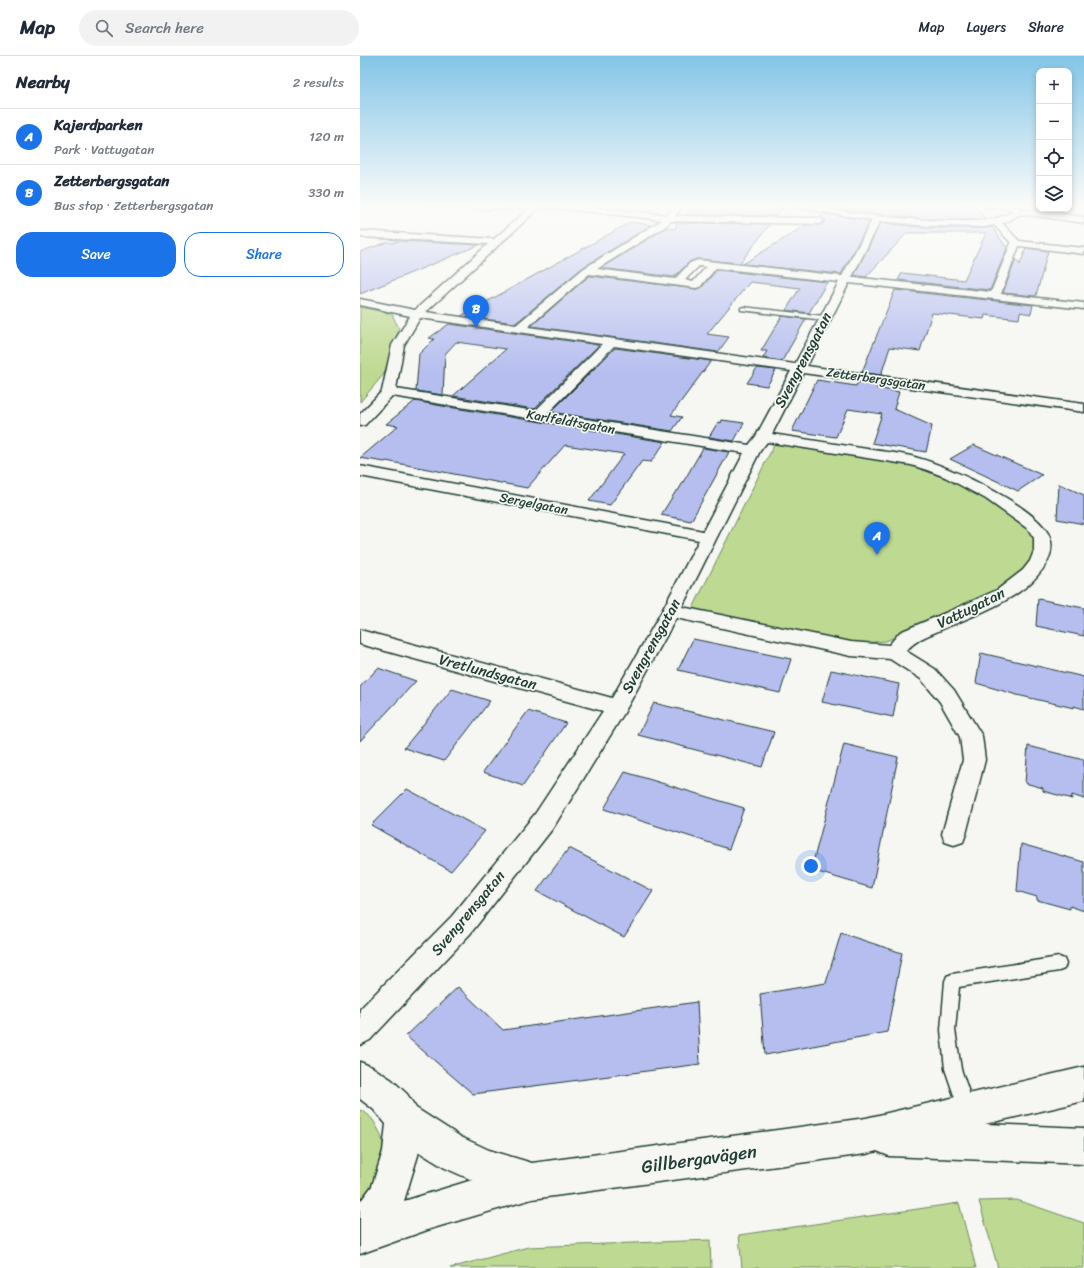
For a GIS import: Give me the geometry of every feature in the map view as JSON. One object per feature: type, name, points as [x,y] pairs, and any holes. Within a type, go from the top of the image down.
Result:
[{"type":"street","points":[[363,416],[389,392],[394,373],[395,358],[405,330],[417,314],[476,261]]},
{"type":"street","points":[[518,329],[587,271],[603,261]]},
{"type":"street","name":"Svengrensgatan","points":[[360,1030],[461,925],[544,821],[617,707],[672,611],[709,537],[855,261]]},
{"type":"street","points":[[995,296],[1009,261]]},
{"type":"street","points":[[677,283],[693,265],[698,263],[1084,306]]},
{"type":"street","points":[[587,271],[696,285],[713,265]]},
{"type":"street","name":"Zetterbergsgatan","points":[[360,302],[417,314],[518,329],[1084,408]]},
{"type":"street","points":[[539,415],[611,342]]},
{"type":"street","name":"Karlfeldtsgatan","points":[[389,392],[539,415],[758,444]]},
{"type":"street","name":"Vattugatan","points":[[758,444],[885,456],[932,467],[950,474],[992,496],[1035,526],[1042,538],[1043,551],[1038,563],[1029,574],[1003,594],[957,616],[907,637],[894,652]]},
{"type":"street","name":"Sergelgatan","points":[[360,471],[709,537]]},
{"type":"street","points":[[672,611],[851,649],[894,652],[928,674],[946,696],[971,736],[974,760],[954,834]]},
{"type":"street","name":"Vretlundsgatan","points":[[360,637],[617,707]]},
{"type":"street","points":[[360,1079],[376,1089],[393,1103],[404,1120],[401,1151],[386,1196],[360,1234]]},
{"type":"street","name":"Gillbergavägen","points":[[360,1234],[430,1210],[532,1181],[866,1136],[971,1126],[1084,1084]]},
{"type":"street","name":"Gillbergavägen","points":[[404,1120],[447,1150],[468,1161],[532,1181]]},
{"type":"street","name":"Gillbergavägen","points":[[971,1126],[1084,1146]]},
{"type":"lane","points":[[743,309],[824,318]]},
{"type":"lane","points":[[971,1126],[953,1069],[948,1030],[952,981],[1059,964]]},
{"type":"green space","points":[[360,307],[392,314],[399,329],[384,374],[360,402]]},
{"type":"green space","points":[[775,443],[908,464],[950,480],[990,500],[1031,529],[1039,543],[1031,568],[1004,590],[886,641],[853,644],[692,610]]},
{"type":"green space","points":[[360,1110],[372,1119],[377,1127],[382,1138],[384,1149],[381,1169],[377,1179],[360,1208]]},
{"type":"green space","points":[[1017,1200],[1084,1223],[1084,1268],[998,1268],[979,1201]]},
{"type":"green space","points":[[959,1203],[976,1268],[742,1268],[739,1235]]},
{"type":"green space","points":[[710,1240],[711,1268],[450,1268],[528,1247]]},
{"type":"building","points":[[360,261],[441,261],[360,294]]},
{"type":"building","points":[[561,261],[594,261],[582,268],[516,323],[461,316]]},
{"type":"building","points":[[613,261],[693,261],[689,262],[674,277],[601,268]]},
{"type":"building","points":[[714,261],[742,261],[740,263]]},
{"type":"building","points":[[749,261],[848,261],[841,274],[743,264]]},
{"type":"building","points":[[861,261],[881,261],[866,277],[854,275]]},
{"type":"building","points":[[973,261],[1002,261],[990,290],[898,280],[902,273],[964,280]]},
{"type":"building","points":[[1015,261],[1020,265],[1022,261],[1045,261],[1036,296],[1003,293]]},
{"type":"building","points":[[717,270],[827,282],[809,313],[786,310],[800,288],[750,282],[707,334],[729,337],[718,352],[531,326],[589,276],[696,289],[701,288]]},
{"type":"building","points":[[895,290],[1033,305],[1031,314],[1020,312],[1019,319],[985,315],[984,319],[932,313],[920,351],[890,347],[881,375],[862,372]]},
{"type":"building","points":[[782,316],[806,319],[782,361],[763,358],[767,351],[761,351]]},
{"type":"building","points":[[449,324],[599,345],[534,409],[453,396],[506,349],[456,342],[445,354],[443,395],[416,391],[419,354],[434,339],[429,338]]},
{"type":"building","points":[[615,348],[711,361],[671,415],[682,417],[672,431],[551,412]]},
{"type":"building","points":[[757,368],[776,370],[767,386],[747,383]]},
{"type":"building","points":[[817,380],[856,386],[858,382],[877,385],[876,388],[899,392],[894,409],[932,426],[926,452],[872,443],[882,414],[848,409],[836,437],[792,431]]},
{"type":"building","points":[[415,401],[665,442],[651,462],[642,461],[610,505],[589,501],[624,454],[565,445],[527,488],[386,461],[360,458],[398,426],[386,424]]},
{"type":"building","points":[[722,420],[744,423],[734,441],[709,437],[718,422],[721,423]]},
{"type":"building","points":[[974,445],[1042,475],[1018,491],[950,459]]},
{"type":"building","points":[[703,448],[729,452],[691,521],[661,515],[676,491],[678,491]]},
{"type":"building","points":[[1059,484],[1084,495],[1084,524],[1057,519]]},
{"type":"building","points":[[1038,599],[1084,608],[1084,636],[1036,626]]},
{"type":"building","points":[[693,639],[791,659],[780,693],[678,670]]},
{"type":"building","points":[[981,653],[1084,677],[1084,709],[1017,695],[976,683]]},
{"type":"building","points":[[378,668],[416,681],[360,741],[360,687]]},
{"type":"building","points":[[831,670],[899,684],[893,717],[822,702]]},
{"type":"building","points":[[452,689],[490,701],[444,761],[404,748]]},
{"type":"building","points":[[654,703],[774,732],[762,767],[638,735]]},
{"type":"building","points":[[528,711],[566,723],[523,786],[483,772]]},
{"type":"building","points":[[844,744],[898,757],[872,888],[811,870]]},
{"type":"building","points":[[1028,746],[1084,760],[1084,799],[1072,795],[1072,799],[1043,791],[1043,788],[1025,783]]},
{"type":"building","points":[[625,772],[744,808],[729,849],[604,809]]},
{"type":"building","points":[[407,789],[485,831],[451,871],[371,825]]},
{"type":"building","points":[[1021,844],[1084,862],[1084,911],[1070,906],[1070,909],[1037,900],[1037,897],[1017,891]]},
{"type":"building","points":[[569,848],[653,891],[624,937],[537,891]]},
{"type":"building","points":[[841,933],[902,953],[887,1032],[765,1055],[760,994],[826,983]]},
{"type":"building","points":[[458,987],[503,1030],[697,1002],[700,1064],[473,1094],[406,1036]]},
{"type":"place","name":"Zetterbergsgatan","points":[[476,328]]},
{"type":"place","name":"Kajerdparken","points":[[877,555]]}]
